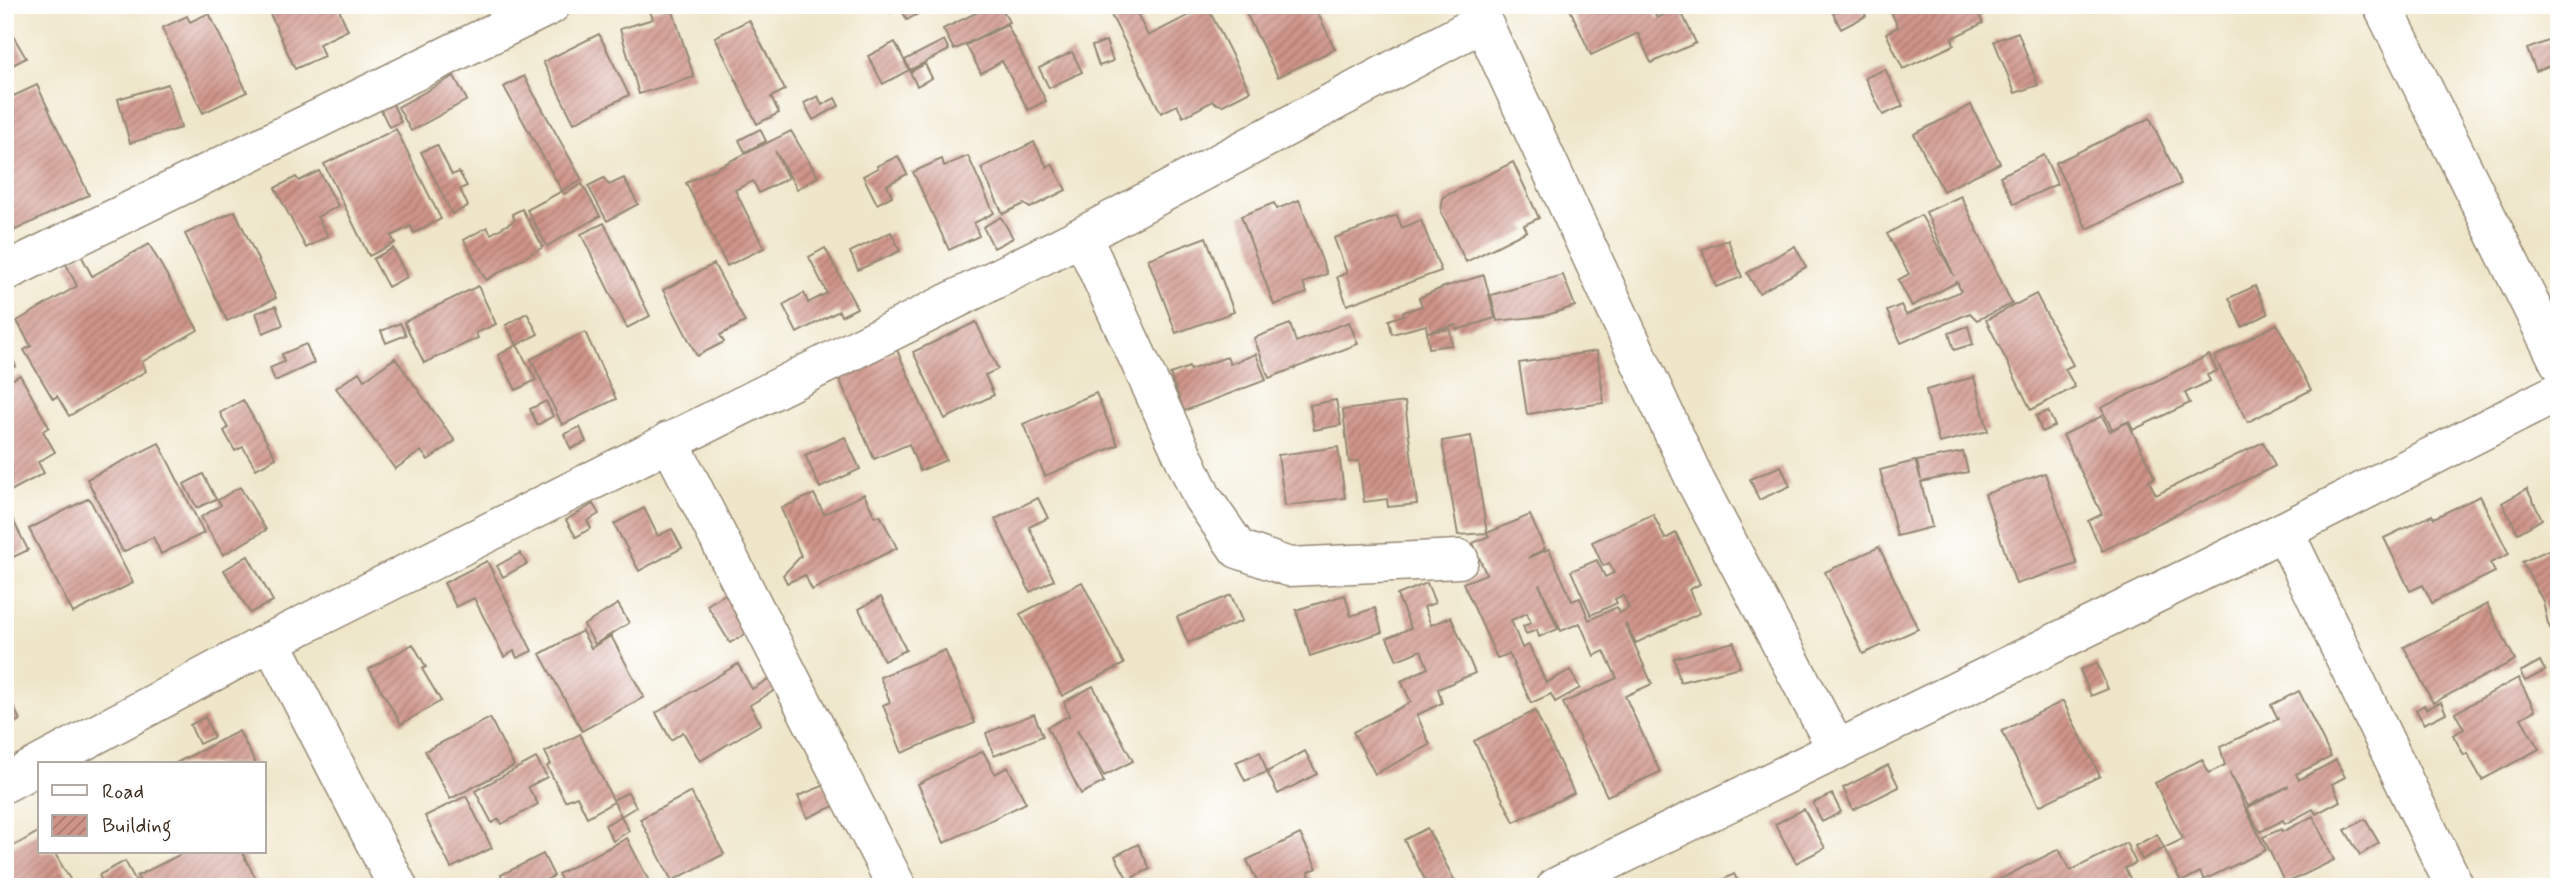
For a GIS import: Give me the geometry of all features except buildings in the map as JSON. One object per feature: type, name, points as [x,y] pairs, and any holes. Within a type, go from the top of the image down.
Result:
[{"type":"street","points":[[5,272],[551,5]]},
{"type":"street","points":[[2382,5],[2559,362]]},
{"type":"street","points":[[44,762],[271,641],[1082,236],[1479,14],[1696,482],[1837,750]]},
{"type":"street","points":[[1082,236],[1202,497],[1237,550],[1289,567],[1459,559]]},
{"type":"street","points":[[1556,887],[2284,531],[2559,392]]},
{"type":"street","points":[[669,441],[897,887]]},
{"type":"street","points":[[2284,531],[2455,887]]},
{"type":"street","points":[[271,641],[398,887]]},
{"type":"street","points":[[5,783],[38,765]]}]
